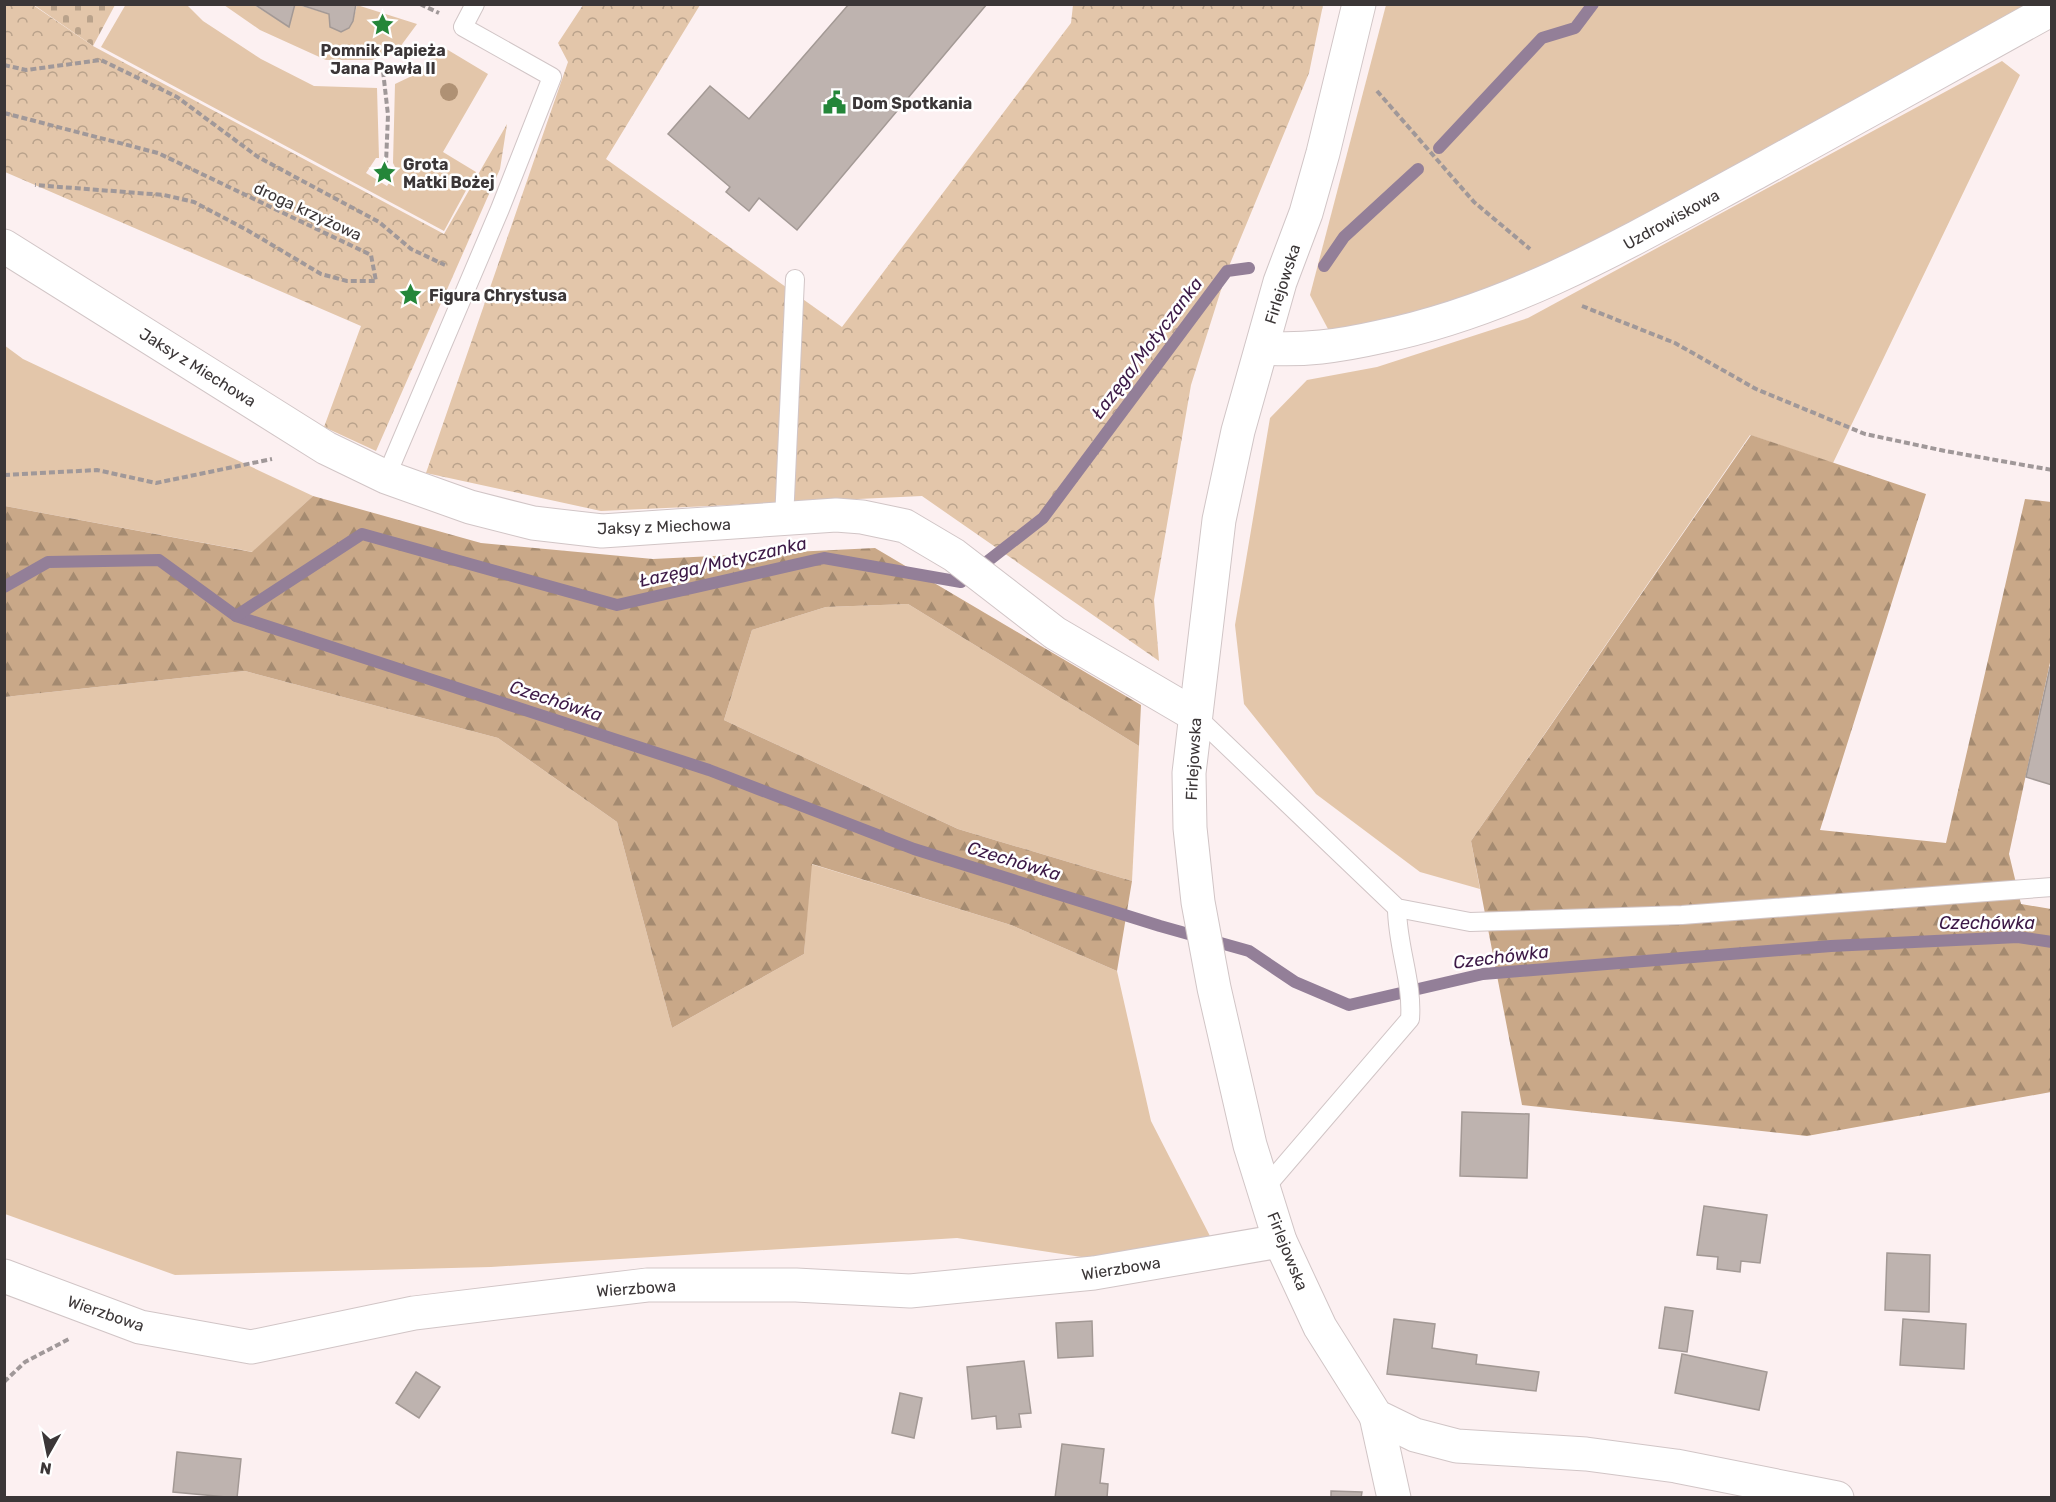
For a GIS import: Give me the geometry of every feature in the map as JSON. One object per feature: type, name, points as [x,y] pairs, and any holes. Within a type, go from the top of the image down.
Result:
[{"type":"street","name":"Firlejowska","points":[[1359,4],[1306,213],[1280,282],[1238,431],[1219,520],[1195,715],[1190,773],[1190,828],[1198,902],[1214,988],[1250,1145],[1280,1241],[1320,1327],[1376,1416],[1394,1497]]},
{"type":"street","name":"Uzdrowiskowa","points":[[1263,348],[1297,351],[1337,346],[1427,327],[1533,288],[1625,245],[2052,9]]},
{"type":"street","name":"Jaksy z Miechowa","points":[[4,246],[326,447],[386,477],[470,507],[533,523],[602,531],[836,515],[861,517],[905,526],[954,555],[1055,633],[1195,715]]},
{"type":"street","name":"Wierzbowa","points":[[4,1276],[140,1327],[251,1347],[414,1313],[647,1285],[796,1285],[910,1291],[1094,1273],[1280,1241]]},
{"type":"street","points":[[1376,1416],[1415,1435],[1457,1446],[1586,1454],[1676,1466],[1837,1497]]},
{"type":"lane","points":[[386,477],[476,265],[552,76],[463,27],[475,4]]},
{"type":"lane","points":[[784,520],[795,279]]},
{"type":"lane","points":[[1195,715],[1397,908],[1470,922],[1682,915],[2052,887]]},
{"type":"lane","points":[[1264,1188],[1410,1019],[1412,1000],[1397,931],[1397,908]]},
{"type":"path","name":"droga krzyżowa","points":[[4,65],[26,70],[101,60],[177,97],[258,157],[379,222],[411,249],[442,265],[476,265]]},
{"type":"path","points":[[384,71],[388,114],[386,163]]},
{"type":"path","points":[[1376,90],[1474,202],[1535,254],[1568,272]]},
{"type":"path","name":"droga krzyżowa","points":[[4,113],[158,153],[371,255],[376,281],[346,281],[321,274],[194,202],[164,195],[35,185]]},
{"type":"path","points":[[1533,288],[1675,343],[1756,389],[1865,434],[1945,452],[2052,470]]},
{"type":"path","points":[[4,475],[97,470],[156,483],[326,447]]},
{"type":"path","points":[[4,1382],[26,1362],[73,1338]]},
{"type":"green space","points":[[5,4],[33,5],[93,46],[444,234],[507,124],[500,169],[376,451],[324,427],[361,326],[5,172]]},
{"type":"green space","points":[[126,4],[187,5],[203,21],[261,59],[314,86],[377,88],[379,158],[376,158],[366,173],[387,186],[397,171],[393,163],[395,84],[416,74],[443,47],[488,74],[443,152],[476,172],[444,231],[101,47]]},
{"type":"green space","points":[[295,4],[329,14],[330,27],[341,32],[351,25],[357,5],[417,24],[400,47],[372,60],[326,60],[260,30],[224,5],[254,5],[289,27]]},
{"type":"green space","points":[[34,5],[115,5],[93,46]]},
{"type":"green space","points":[[583,5],[700,5],[606,159],[842,327],[1071,23],[1073,5],[1323,5],[1309,73],[1227,271],[1191,385],[1154,600],[1159,661],[922,496],[601,511],[426,473],[568,62],[558,43]]},
{"type":"green space","points":[[1386,5],[2051,5],[1625,245],[1337,346],[1310,295]]},
{"type":"green space","points":[[2002,61],[2020,75],[1833,463],[1750,435],[1471,841],[1480,889],[1420,872],[1316,794],[1244,704],[1235,625],[1270,418],[1307,380],[1377,367],[1528,318]]},
{"type":"green space","points":[[4,345],[23,359],[313,496],[253,552],[5,506]]},
{"type":"green space","points":[[1751,435],[1926,494],[1820,830],[1946,843],[2025,499],[2051,502],[2051,658],[2009,854],[2021,904],[2051,909],[2051,1092],[1807,1136],[1522,1105],[1471,841]]},
{"type":"green space","points":[[313,496],[481,543],[653,559],[875,548],[1141,705],[1139,746],[908,604],[826,607],[752,630],[724,720],[958,829],[1132,881],[1117,971],[1011,925],[812,864],[804,954],[672,1028],[617,822],[498,738],[245,671],[5,697],[5,506],[252,552]]},
{"type":"green space","points":[[908,604],[1139,746],[1132,881],[958,829],[724,720],[752,630],[826,607]]},
{"type":"green space","points":[[245,671],[498,738],[617,822],[672,1028],[804,954],[811,864],[1011,925],[1117,971],[1151,1121],[1211,1238],[1088,1258],[957,1238],[491,1267],[175,1275],[5,1214],[5,697]]},
{"type":"building","points":[[254,4],[295,4],[289,27]]},
{"type":"building","points":[[298,4],[356,4],[353,21],[349,28],[341,32],[330,27],[329,14]]},
{"type":"building","name":"Dom Spotkania","points":[[849,4],[987,4],[797,230],[759,198],[749,211],[726,192],[730,187],[668,134],[710,86],[749,119]]},
{"type":"building","points":[[2050,667],[2052,667],[2052,785],[2026,777]]},
{"type":"building","points":[[1462,1112],[1529,1114],[1527,1178],[1460,1176]]},
{"type":"building","points":[[1704,1206],[1767,1215],[1760,1263],[1741,1261],[1740,1272],[1717,1269],[1718,1257],[1697,1255]]},
{"type":"building","points":[[1887,1253],[1930,1255],[1929,1312],[1885,1310]]},
{"type":"building","points":[[1665,1307],[1693,1311],[1687,1352],[1659,1348]]},
{"type":"building","points":[[1394,1319],[1435,1324],[1432,1348],[1477,1355],[1476,1364],[1539,1372],[1536,1391],[1387,1374]]},
{"type":"building","points":[[1903,1319],[1966,1324],[1964,1369],[1900,1365]]},
{"type":"building","points":[[1092,1321],[1093,1356],[1058,1358],[1056,1323]]},
{"type":"building","points":[[1682,1354],[1767,1372],[1759,1410],[1675,1393]]},
{"type":"building","points":[[1024,1361],[1031,1413],[1019,1414],[1021,1427],[997,1429],[996,1416],[972,1419],[967,1367]]},
{"type":"building","points":[[416,1372],[440,1387],[419,1418],[396,1403]]},
{"type":"building","points":[[900,1393],[922,1398],[914,1438],[892,1433]]},
{"type":"building","points":[[1062,1444],[1104,1449],[1100,1483],[1108,1484],[1107,1498],[1055,1498]]},
{"type":"building","points":[[177,1452],[241,1459],[237,1498],[173,1492]]},
{"type":"building","points":[[1331,1491],[1362,1492],[1361,1498],[1331,1498]]},
{"type":"waterway","name":"Łazęga/Motyczanka","points":[[1439,148],[1542,38],[1575,28],[1593,4]]},
{"type":"waterway","name":"Łazęga/Motyczanka","points":[[1324,266],[1344,237],[1418,169]]},
{"type":"waterway","name":"Łazęga/Motyczanka","points":[[236,616],[362,534],[617,605],[824,558],[961,582],[1043,518],[1227,271],[1249,268]]},
{"type":"waterway","name":"Czechówka","points":[[4,587],[48,562],[159,560],[236,616],[709,770],[914,849],[1160,926],[1249,951],[1295,982],[1349,1005],[1483,974],[1831,946],[2018,937],[2052,942]]},
{"type":"place","name":"Pomnik Papieża Jana Pawła II","points":[[383,25]]},
{"type":"place","name":"Dom Spotkania","points":[[834,103]]},
{"type":"place","name":"Grota Matki Bożej","points":[[385,173]]},
{"type":"place","name":"Figura Chrystusa","points":[[411,295]]}]
